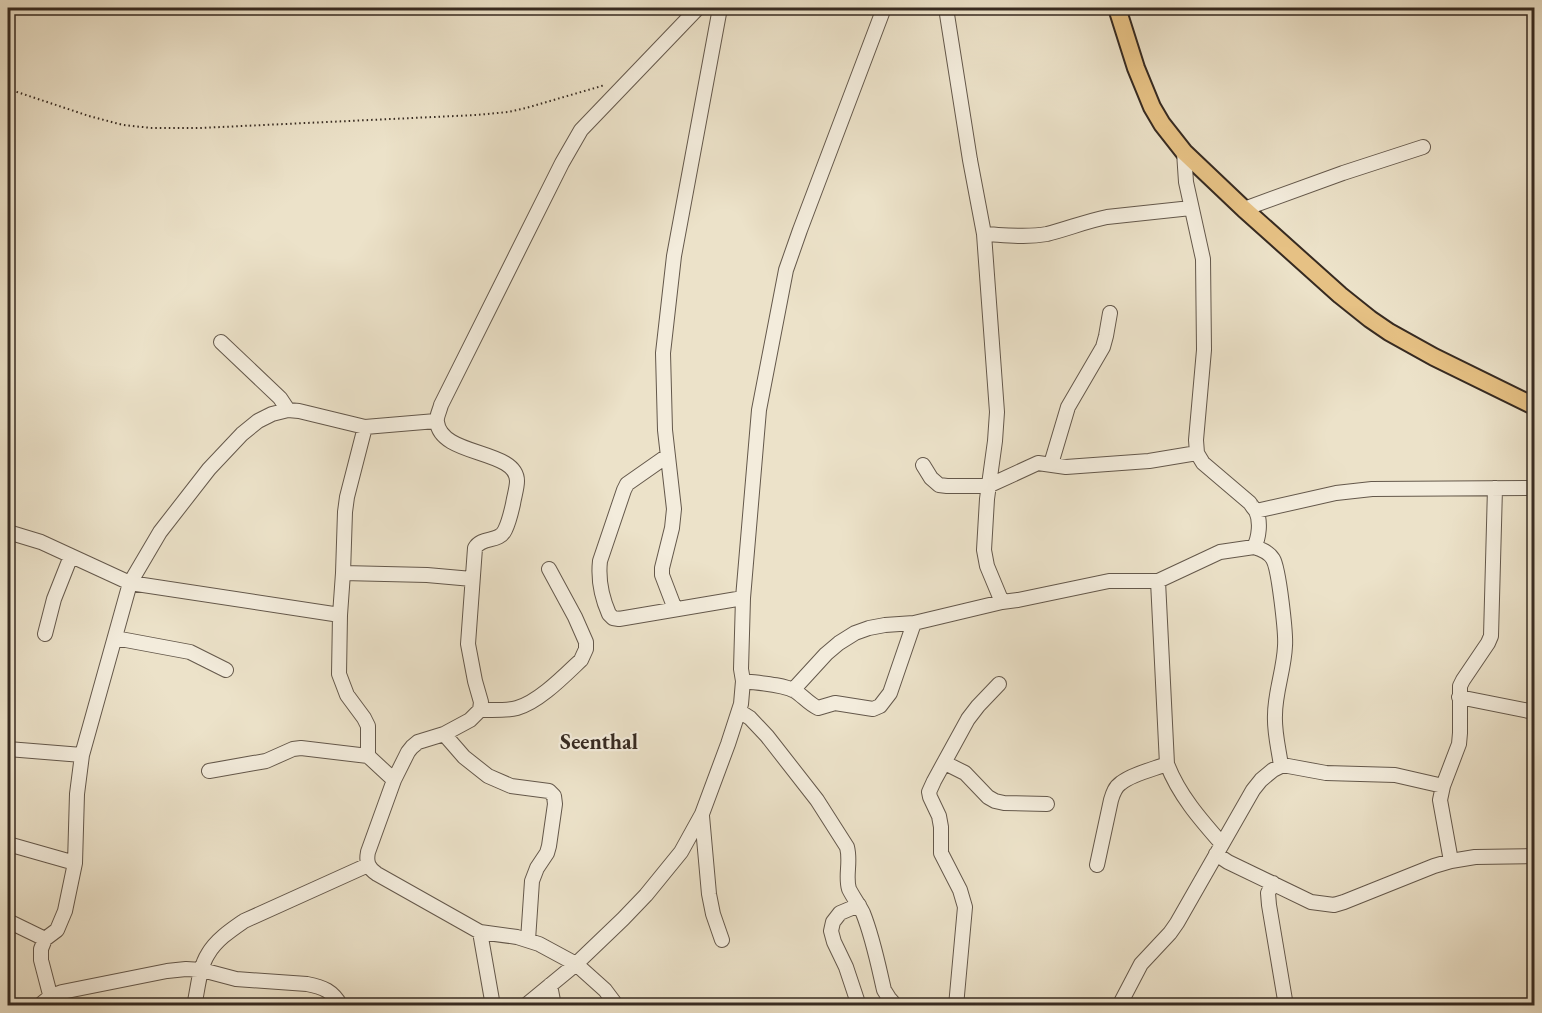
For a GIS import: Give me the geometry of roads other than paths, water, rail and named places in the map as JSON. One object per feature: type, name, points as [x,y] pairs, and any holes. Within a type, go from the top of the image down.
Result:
[{"type":"main road","points":[[1117,8],[1136,68],[1152,106],[1162,124],[1184,152],[1244,209],[1370,319],[1434,357],[1534,406]]},
{"type":"street","points":[[617,1005],[605,990],[576,964],[528,940],[480,932],[377,874],[368,865],[368,852],[394,780],[408,752],[418,742],[444,734],[470,720],[480,710],[481,702],[468,644],[475,548],[482,541],[502,535],[508,522],[518,480],[514,470],[505,464],[447,440],[436,421],[441,405],[581,130],[698,8]]},
{"type":"street","points":[[675,609],[662,575],[674,509],[668,456],[663,353],[674,255],[720,8]]},
{"type":"street","points":[[525,1005],[576,964],[646,895],[681,852],[702,814],[739,711],[743,681],[741,669],[743,598],[759,410],[786,270],[884,8]]},
{"type":"street","points":[[946,8],[984,234],[997,411],[988,486],[984,550],[1002,602]]},
{"type":"street","points":[[1244,209],[1423,147]]},
{"type":"street","points":[[1184,152],[1186,182],[1203,259],[1204,350],[1196,440],[1197,453],[1203,463],[1250,503],[1256,511],[1258,536],[1254,547]]},
{"type":"street","points":[[984,234],[1032,236],[1101,218],[1191,208]]},
{"type":"street","points":[[1052,464],[1068,407],[1103,347],[1110,313]]},
{"type":"street","points":[[221,342],[280,398],[288,410]]},
{"type":"street","points":[[52,1001],[41,960],[41,949],[45,939],[57,930],[62,921],[75,863],[77,794],[82,755],[130,582],[160,532],[216,460],[242,434],[258,421],[272,414],[288,410],[366,427],[436,421]]},
{"type":"street","points":[[366,427],[346,504],[339,674],[347,695],[368,726],[368,756],[394,780]]},
{"type":"street","points":[[923,465],[931,478],[939,485],[988,486],[1033,464],[1044,463],[1066,467],[1149,461],[1197,453]]},
{"type":"street","points":[[668,456],[632,479],[624,490],[600,561],[599,578],[609,614],[619,619],[743,598]]},
{"type":"street","points":[[1451,861],[1440,800],[1459,744],[1460,686],[1491,636],[1495,488]]},
{"type":"street","points":[[1256,511],[1336,493],[1372,489],[1534,488]]},
{"type":"street","points":[[8,532],[41,542],[130,582],[340,615]]},
{"type":"street","points":[[793,690],[839,643],[869,628],[914,623],[1002,602],[1109,581],[1158,581],[1220,552],[1254,547],[1265,551],[1272,557],[1277,568],[1285,632],[1285,655],[1274,713],[1281,766]]},
{"type":"street","points":[[45,634],[54,599],[71,556]]},
{"type":"street","points":[[480,710],[517,708],[527,704],[549,689],[585,654],[586,642],[549,569]]},
{"type":"street","points":[[344,573],[427,575],[472,579]]},
{"type":"street","points":[[1158,581],[1167,764],[1179,790],[1228,862],[1311,902],[1334,905],[1451,861],[1475,857],[1534,856]]},
{"type":"street","points":[[743,681],[785,687],[818,708],[835,703],[873,709],[880,706],[890,693],[914,623]]},
{"type":"street","points":[[115,638],[190,652],[226,670]]},
{"type":"street","points":[[956,1005],[965,907],[960,890],[942,853],[939,816],[929,792],[968,719],[999,684]]},
{"type":"street","points":[[1459,697],[1534,712]]},
{"type":"street","points":[[739,711],[750,718],[767,736],[817,800],[847,847],[848,884],[869,929],[884,990],[896,1005]]},
{"type":"street","points":[[444,734],[464,757],[488,776],[511,786],[549,791],[554,796],[555,804],[547,854],[537,868],[532,881],[528,940]]},
{"type":"street","points":[[210,771],[266,760],[301,748],[368,756]]},
{"type":"street","points":[[8,749],[82,755]]},
{"type":"street","points":[[945,762],[965,773],[988,797],[995,801],[1047,804]]},
{"type":"street","points":[[1097,865],[1114,790],[1119,783],[1127,779],[1167,764]]},
{"type":"street","points":[[1119,1005],[1141,964],[1174,928],[1257,784],[1281,766],[1326,773],[1395,775],[1443,786]]},
{"type":"street","points":[[702,814],[709,894],[722,940]]},
{"type":"street","points":[[8,844],[75,863]]},
{"type":"street","points":[[194,1005],[206,958],[211,949],[228,933],[244,921],[368,865]]},
{"type":"street","points":[[1273,883],[1268,893],[1269,905],[1286,1005]]},
{"type":"street","points":[[859,905],[840,913],[831,931],[859,1005]]},
{"type":"street","points":[[8,921],[45,939]]},
{"type":"street","points":[[480,932],[493,1005]]},
{"type":"street","points":[[39,1005],[52,1001],[62,992],[186,969],[202,970],[236,979],[307,984],[329,990],[337,1000],[348,1005]]},
{"type":"street","points":[[550,985],[554,1005]]},
{"type":"district","name":"Seenthal","points":[[599,741]]}]
